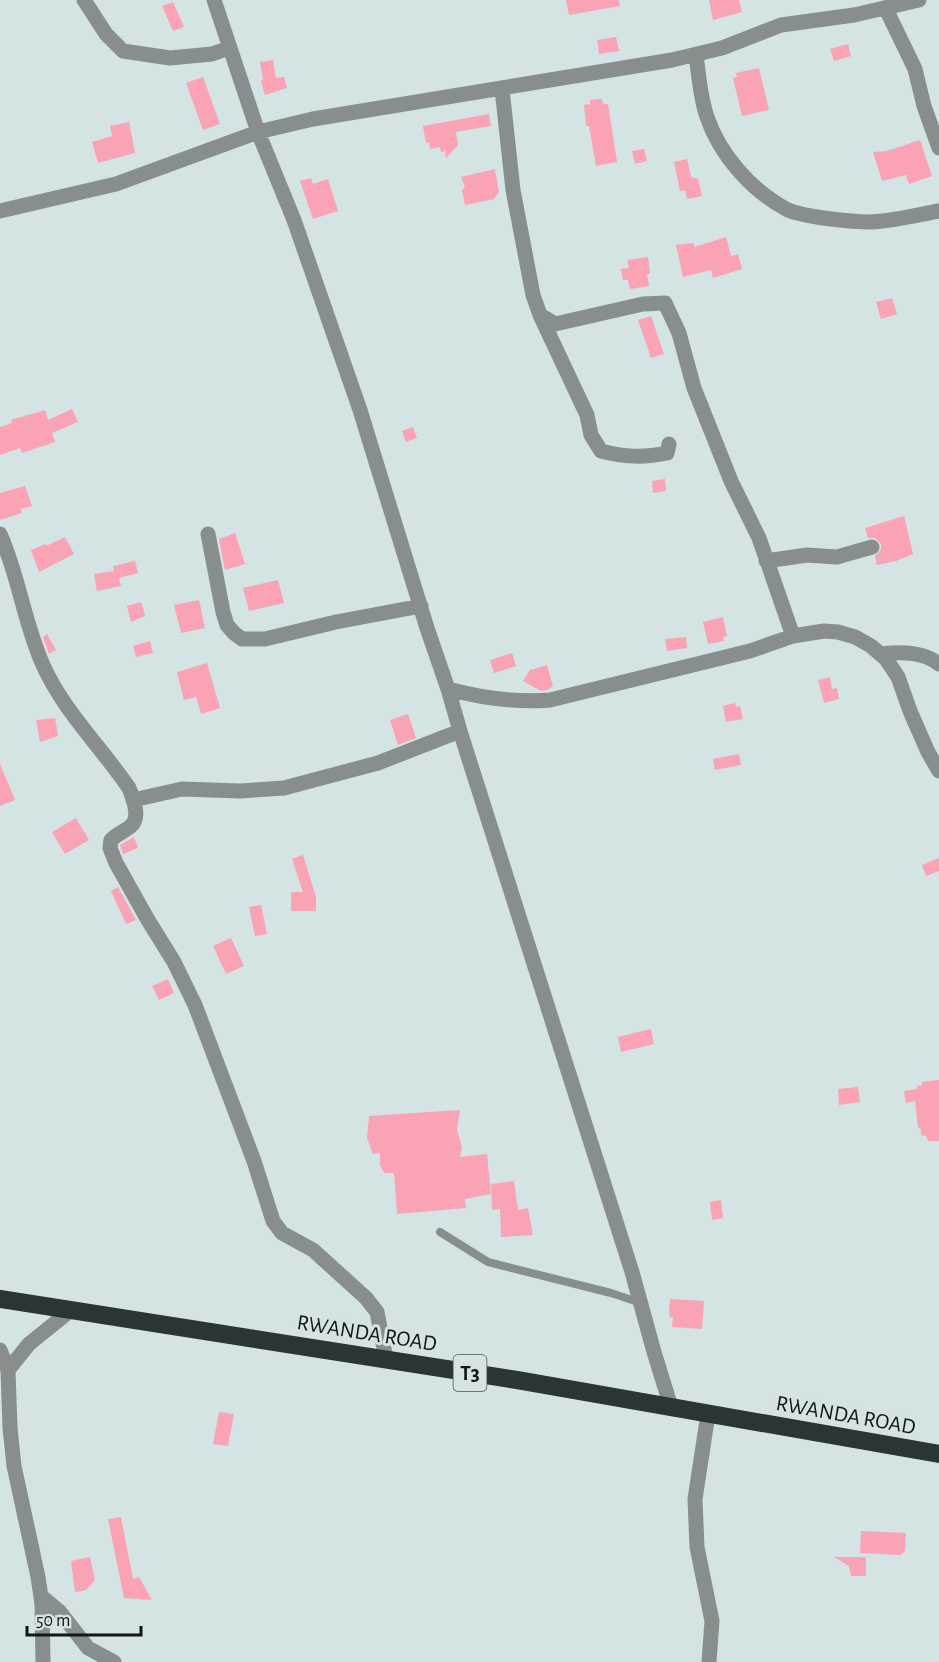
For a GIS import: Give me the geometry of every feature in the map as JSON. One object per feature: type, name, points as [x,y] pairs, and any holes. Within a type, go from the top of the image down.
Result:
[{"type":"highway","name":"RWANDA ROAD","points":[[0,1299],[387,1359],[939,1454]]},
{"type":"street","points":[[84,0],[106,34],[123,51],[171,58],[212,54],[229,48]]},
{"type":"street","points":[[214,0],[258,132],[294,220],[343,360],[641,1303],[671,1407]]},
{"type":"street","points":[[0,211],[116,184],[258,132],[313,119],[696,55],[722,48],[781,25],[869,6],[886,9],[919,0]]},
{"type":"street","points":[[886,9],[915,69],[924,106],[939,148]]},
{"type":"street","points":[[696,55],[702,100],[708,120],[728,157],[758,191],[788,210],[835,220],[871,222],[939,211]]},
{"type":"street","points":[[502,89],[508,158],[533,295],[540,315],[587,415],[591,435],[601,451],[624,456],[649,457],[667,453],[669,444]]},
{"type":"street","points":[[540,315],[555,324],[643,304],[665,303],[679,333],[694,388],[706,420],[731,481],[759,538],[793,636]]},
{"type":"street","points":[[0,534],[10,557],[34,644],[44,667],[67,706],[123,780],[133,800],[136,819],[132,825],[111,840],[112,855],[184,980],[254,1161],[273,1221],[282,1233],[313,1250],[366,1298],[377,1312],[387,1359]]},
{"type":"street","points":[[208,534],[227,625],[242,639],[265,639],[364,616],[421,606]]},
{"type":"street","points":[[766,561],[807,555],[837,556],[873,547]]},
{"type":"street","points":[[448,689],[520,702],[550,700],[750,651],[793,636],[824,631],[838,632],[855,637],[886,659],[898,677],[923,741],[939,771]]},
{"type":"street","points":[[881,654],[923,655],[939,664]]},
{"type":"street","points":[[133,800],[182,789],[240,791],[284,788],[378,763],[460,731]]},
{"type":"street","points":[[8,1370],[28,1344],[71,1310]]},
{"type":"street","points":[[0,1350],[8,1370],[14,1467],[41,1596],[43,1662]]},
{"type":"street","points":[[708,1414],[695,1509],[697,1547],[712,1621],[709,1662]]},
{"type":"street","points":[[41,1596],[60,1612],[88,1648],[114,1662]]},
{"type":"lane","points":[[440,1232],[488,1262],[611,1293],[641,1303]]},
{"type":"building","points":[[566,0],[619,0],[620,6],[569,15]]},
{"type":"building","points":[[709,0],[739,0],[742,12],[713,20]]},
{"type":"building","points":[[173,2],[184,27],[173,31],[162,6]]},
{"type":"building","points":[[616,37],[619,51],[599,54],[597,40]]},
{"type":"building","points":[[848,44],[851,56],[834,61],[830,49]]},
{"type":"building","points":[[273,60],[276,78],[284,77],[287,88],[265,95],[261,81],[263,80],[260,62]]},
{"type":"building","points":[[759,68],[769,110],[742,116],[733,78],[737,77],[736,73]]},
{"type":"building","points":[[203,77],[220,124],[203,130],[186,83]]},
{"type":"building","points":[[602,99],[603,104],[608,104],[617,162],[596,166],[589,126],[586,126],[584,105],[590,104],[590,100]]},
{"type":"building","points":[[489,114],[491,126],[456,132],[458,145],[446,158],[445,151],[441,152],[440,147],[430,149],[429,142],[426,143],[423,126]]},
{"type":"building","points":[[129,122],[135,153],[98,163],[92,142],[112,136],[110,126]]},
{"type":"building","points":[[920,140],[932,176],[909,184],[906,175],[882,181],[873,152],[887,151]]},
{"type":"building","points":[[644,149],[647,161],[635,164],[632,151]]},
{"type":"building","points":[[687,159],[691,177],[698,179],[702,196],[687,199],[685,190],[680,191],[674,162]]},
{"type":"building","points":[[495,169],[499,192],[494,199],[465,205],[462,190],[465,187],[461,177]]},
{"type":"building","points":[[311,178],[313,184],[328,179],[338,211],[313,219],[300,181]]},
{"type":"building","points":[[726,237],[731,256],[738,254],[742,269],[713,278],[711,270],[683,277],[676,245],[693,243],[695,247]]},
{"type":"building","points":[[648,257],[649,286],[630,289],[628,280],[623,280],[621,269],[629,268],[627,260]]},
{"type":"building","points":[[892,298],[897,314],[881,319],[876,302]]},
{"type":"building","points":[[651,316],[664,354],[651,358],[638,320]]},
{"type":"building","points":[[72,409],[78,422],[52,433],[55,442],[22,453],[20,448],[0,455],[0,427],[12,423],[11,420],[45,410],[48,420]]},
{"type":"building","points":[[413,427],[417,438],[406,442],[402,431]]},
{"type":"building","points":[[665,479],[666,491],[653,493],[652,481]]},
{"type":"building","points":[[25,486],[32,506],[21,509],[22,513],[0,520],[0,493]]},
{"type":"building","points":[[904,516],[913,554],[877,565],[875,556],[881,550],[881,544],[875,538],[868,538],[865,528]]},
{"type":"building","points":[[235,533],[245,564],[225,570],[219,539]]},
{"type":"building","points":[[65,537],[74,554],[39,572],[31,550]]},
{"type":"building","points":[[135,561],[138,573],[119,578],[121,586],[97,591],[94,574],[114,571],[113,566]]},
{"type":"building","points":[[278,580],[284,603],[249,611],[243,588]]},
{"type":"building","points":[[199,600],[205,628],[181,633],[174,605]]},
{"type":"building","points":[[141,602],[145,616],[131,622],[127,606]]},
{"type":"building","points":[[723,617],[727,636],[723,637],[724,641],[708,644],[703,622]]},
{"type":"building","points":[[47,634],[56,650],[49,654],[43,637]]},
{"type":"building","points":[[686,637],[687,648],[667,651],[665,639]]},
{"type":"building","points":[[150,641],[153,653],[136,657],[133,646]]},
{"type":"building","points":[[512,653],[516,666],[494,673],[490,660]]},
{"type":"building","points":[[207,663],[220,708],[201,714],[196,697],[184,700],[177,672]]},
{"type":"building","points":[[547,665],[553,686],[547,690],[541,691],[523,681],[530,670]]},
{"type":"building","points":[[830,677],[832,689],[837,688],[839,699],[824,703],[818,680]]},
{"type":"building","points":[[735,703],[736,707],[740,706],[743,719],[726,722],[723,706]]},
{"type":"building","points":[[408,714],[416,738],[398,745],[390,720]]},
{"type":"building","points":[[55,718],[58,736],[40,742],[36,720]]},
{"type":"building","points":[[739,754],[741,765],[715,770],[713,759]]},
{"type":"building","points":[[0,764],[15,800],[0,806]]},
{"type":"building","points":[[76,818],[89,840],[65,854],[52,832]]},
{"type":"building","points":[[134,837],[138,848],[123,854],[120,845]]},
{"type":"building","points":[[303,855],[316,897],[316,911],[291,911],[291,892],[303,892],[292,859]]},
{"type":"building","points":[[939,858],[939,871],[926,876],[922,865]]},
{"type":"building","points":[[118,887],[136,920],[126,924],[111,891]]},
{"type":"building","points":[[261,905],[267,934],[255,936],[249,907]]},
{"type":"building","points":[[231,938],[244,966],[226,974],[213,946]]},
{"type":"building","points":[[168,979],[174,993],[159,1000],[152,986]]},
{"type":"building","points":[[651,1029],[654,1044],[621,1052],[618,1037]]},
{"type":"building","points":[[939,1080],[939,1141],[928,1141],[926,1136],[921,1135],[921,1129],[918,1128],[915,1101],[906,1103],[904,1091],[917,1089],[922,1082]]},
{"type":"building","points":[[858,1087],[860,1102],[839,1105],[838,1089]]},
{"type":"building","points":[[460,1110],[457,1130],[462,1147],[460,1157],[487,1154],[491,1194],[465,1199],[466,1208],[397,1214],[394,1173],[384,1173],[380,1165],[380,1153],[373,1154],[367,1138],[369,1116]]},
{"type":"building","points":[[514,1181],[518,1210],[528,1208],[533,1235],[501,1237],[500,1209],[492,1210],[491,1184]]},
{"type":"building","points":[[721,1200],[723,1218],[712,1220],[710,1202]]},
{"type":"building","points":[[670,1299],[704,1301],[702,1329],[672,1327],[673,1318],[669,1317]]},
{"type":"building","points":[[219,1412],[234,1414],[228,1446],[213,1444]]},
{"type":"building","points":[[121,1517],[133,1579],[139,1577],[152,1600],[124,1598],[108,1519]]},
{"type":"building","points":[[861,1531],[906,1533],[905,1551],[900,1555],[860,1553]]},
{"type":"building","points":[[90,1557],[95,1580],[86,1590],[75,1592],[71,1561]]},
{"type":"building","points":[[834,1557],[866,1557],[866,1576],[851,1576],[849,1566]]}]
